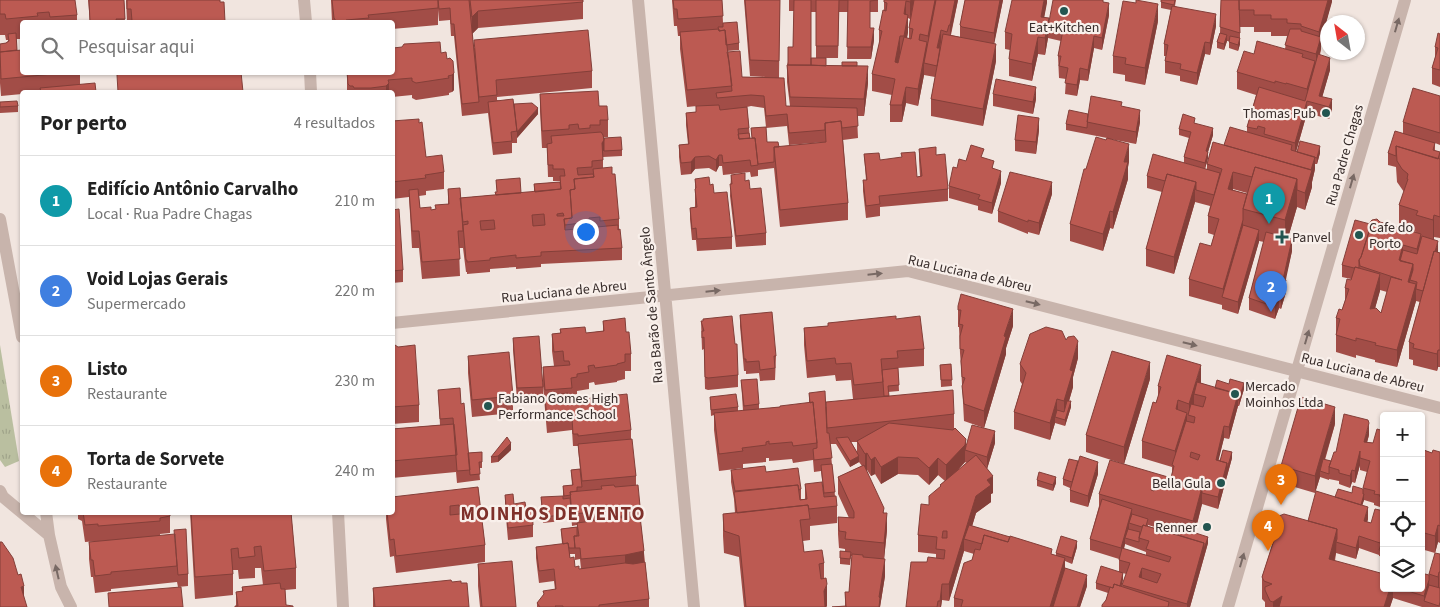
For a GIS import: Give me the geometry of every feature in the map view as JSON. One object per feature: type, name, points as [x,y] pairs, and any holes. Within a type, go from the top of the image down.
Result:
[{"type":"street","points":[[304,0],[306,20]]},
{"type":"street","name":"Rua Barão de Santo Ângelo","points":[[638,0],[694,607]]},
{"type":"street","name":"Rua Padre Chagas","points":[[1228,607],[1405,0]]},
{"type":"street","points":[[310,75],[311,90]]},
{"type":"street","points":[[0,219],[20,326]]},
{"type":"street","name":"Rua Luciana de Abreu","points":[[395,323],[908,270],[1440,408]]},
{"type":"street","points":[[0,491],[3,497],[20,511]]},
{"type":"street","points":[[24,515],[49,536]]},
{"type":"street","points":[[46,515],[49,536],[61,587],[71,607]]},
{"type":"street","points":[[338,515],[343,607]]},
{"type":"green space","points":[[0,345],[19,461],[5,467],[0,460]]},
{"type":"building","points":[[0,0],[75,0],[77,15],[50,17],[49,12],[37,13],[38,16],[6,19],[5,14],[0,14]]},
{"type":"building","points":[[89,0],[124,0],[125,19],[90,20]]},
{"type":"building","points":[[127,0],[220,0],[220,2],[224,2],[225,20],[132,20],[131,9],[127,9]]},
{"type":"building","points":[[332,0],[438,0],[438,8],[368,15],[369,18],[335,20]]},
{"type":"building","points":[[438,0],[469,0],[479,102],[462,104],[454,24],[451,24],[450,8],[439,9]]},
{"type":"building","points":[[470,0],[583,0],[583,2],[478,11],[472,17]]},
{"type":"building","points":[[673,0],[722,0],[723,16],[678,19],[677,9],[674,9]]},
{"type":"building","points":[[745,0],[780,0],[779,61],[750,60]]},
{"type":"building","points":[[794,0],[811,0],[811,65],[788,65],[788,47],[793,47]]},
{"type":"building","points":[[816,0],[839,0],[838,46],[816,46]]},
{"type":"building","points":[[848,0],[878,0],[870,1],[870,28],[874,28],[871,47],[847,47]]},
{"type":"building","points":[[884,0],[911,0],[910,2],[906,1],[904,14],[908,15],[904,36],[900,36],[895,62],[898,63],[904,37],[911,39],[913,29],[909,28],[914,0],[935,0],[928,36],[920,34],[919,40],[927,42],[918,89],[906,87],[902,105],[890,105],[895,79],[872,74],[882,31],[879,30],[883,10],[886,11],[887,3]]},
{"type":"building","points":[[936,0],[955,0],[947,32],[941,30],[937,48],[940,48],[937,66],[924,63]]},
{"type":"building","points":[[965,0],[1000,0],[994,33],[960,25]]},
{"type":"building","points":[[1012,0],[1044,0],[1041,17],[1049,18],[1045,38],[1038,37],[1032,64],[1009,59],[1012,34],[1005,32]]},
{"type":"building","points":[[1053,0],[1103,0],[1103,2],[1109,3],[1102,38],[1094,36],[1088,70],[1080,68],[1077,85],[1065,83],[1068,68],[1059,66],[1061,56],[1058,56],[1063,30],[1048,27]]},
{"type":"building","points":[[1136,0],[1158,4],[1145,68],[1125,64],[1126,58],[1113,56],[1123,1],[1136,3]]},
{"type":"building","points":[[1161,0],[1175,0],[1174,5],[1161,2]]},
{"type":"building","points":[[1221,0],[1239,0],[1240,33],[1220,27]]},
{"type":"building","points":[[1239,0],[1328,0],[1324,15],[1320,15],[1319,32],[1301,26],[1301,24],[1287,23],[1287,19],[1271,19],[1271,15],[1254,15],[1254,10],[1239,10]]},
{"type":"building","points":[[1172,6],[1216,14],[1210,43],[1205,42],[1197,73],[1180,69],[1181,64],[1165,61],[1168,45],[1164,44]]},
{"type":"building","points":[[737,22],[739,43],[726,45],[725,30],[719,31],[718,27],[723,27],[723,23]]},
{"type":"building","points":[[719,29],[719,31],[725,30],[732,86],[687,90],[680,32]]},
{"type":"building","points":[[1290,29],[1301,29],[1301,31],[1320,37],[1316,54],[1285,45]]},
{"type":"building","points":[[588,30],[592,71],[496,80],[497,95],[479,97],[474,40]]},
{"type":"building","points":[[16,33],[17,50],[0,52],[0,44],[9,41],[8,34]]},
{"type":"building","points":[[1220,33],[1227,35],[1224,44],[1217,42]]},
{"type":"building","points":[[1438,33],[1440,34],[1440,70],[1432,68],[1438,48],[1435,47]]},
{"type":"building","points":[[943,34],[996,44],[983,109],[931,99]]},
{"type":"building","points":[[1230,36],[1240,38],[1238,45],[1229,42]]},
{"type":"building","points":[[1257,41],[1303,54],[1302,57],[1315,61],[1307,89],[1286,83],[1275,81],[1275,83],[1237,72],[1244,51],[1254,54]]},
{"type":"building","points":[[440,42],[441,53],[446,52],[447,59],[450,58],[453,61],[454,73],[448,76],[449,78],[416,83],[412,81],[412,78],[388,80],[389,83],[386,86],[371,88],[354,88],[348,84],[347,75],[395,75],[395,48],[402,47],[404,44]]},
{"type":"building","points":[[20,50],[20,75],[43,75],[1,79],[0,52]]},
{"type":"building","points":[[740,51],[742,77],[784,78],[786,106],[857,108],[858,126],[842,128],[841,121],[825,123],[825,130],[789,133],[787,114],[766,116],[764,96],[751,95],[717,98],[716,93],[732,91],[727,52]]},
{"type":"building","points":[[1318,54],[1320,55],[1320,60],[1329,60],[1319,96],[1332,99],[1329,107],[1307,101],[1295,143],[1264,134],[1265,128],[1258,126],[1257,129],[1247,127],[1259,87],[1305,101]]},
{"type":"building","points":[[811,58],[826,58],[826,66],[811,65]]},
{"type":"building","points":[[842,62],[857,62],[857,66],[842,66]]},
{"type":"building","points":[[787,65],[868,66],[864,99],[790,97]]},
{"type":"building","points":[[117,75],[241,75],[243,90],[118,90]]},
{"type":"building","points":[[996,79],[1036,87],[1033,102],[993,94]]},
{"type":"building","points":[[95,83],[96,90],[40,90],[40,88]]},
{"type":"building","points":[[1413,88],[1440,96],[1440,133],[1403,122]]},
{"type":"building","points":[[598,91],[599,106],[607,106],[608,120],[600,120],[600,125],[590,125],[590,128],[579,129],[578,124],[569,125],[569,129],[542,131],[540,94]]},
{"type":"building","points":[[1091,96],[1122,102],[1121,106],[1140,110],[1136,132],[1087,122]]},
{"type":"building","points":[[513,99],[517,131],[511,132],[512,141],[493,143],[488,102]]},
{"type":"building","points":[[17,101],[18,106],[0,107],[0,102]]},
{"type":"building","points":[[532,103],[538,108],[517,132],[514,104]]},
{"type":"building","points":[[719,105],[720,110],[747,107],[749,128],[738,129],[739,139],[755,138],[758,165],[751,166],[750,160],[723,163],[722,155],[719,155],[716,160],[709,156],[695,157],[691,162],[681,163],[679,145],[689,144],[686,113],[696,112],[696,106]]},
{"type":"building","points":[[1069,110],[1088,114],[1087,128],[1066,124]]},
{"type":"building","points":[[1183,114],[1195,118],[1194,123],[1213,128],[1206,151],[1208,152],[1205,163],[1184,157],[1191,132],[1179,129]]},
{"type":"building","points":[[1018,115],[1039,118],[1036,142],[1015,140]]},
{"type":"building","points":[[419,119],[419,123],[422,122],[426,157],[442,155],[444,172],[425,175],[426,178],[395,182],[395,121]]},
{"type":"building","points":[[841,121],[848,203],[780,210],[774,147],[826,142],[825,123]]},
{"type":"building","points":[[766,127],[767,142],[778,142],[779,147],[774,147],[774,162],[758,164],[755,138],[752,138],[751,128]]},
{"type":"building","points":[[1230,127],[1292,145],[1291,150],[1315,157],[1311,170],[1224,145]]},
{"type":"building","points":[[1395,131],[1435,143],[1433,150],[1440,152],[1438,159],[1396,146],[1396,156],[1388,153]]},
{"type":"building","points":[[601,132],[603,135],[603,160],[592,161],[592,167],[577,168],[578,175],[593,174],[594,177],[574,179],[575,189],[570,190],[572,218],[564,219],[565,230],[618,225],[622,248],[541,252],[541,256],[516,258],[516,255],[467,262],[463,225],[468,224],[468,221],[463,222],[460,198],[561,189],[560,176],[565,176],[564,169],[553,169],[553,165],[548,165],[547,144],[552,143],[551,136]],"holes":[[[563,213],[564,216],[557,216],[557,214]],[[544,214],[545,225],[533,226],[532,215]],[[494,220],[495,229],[481,230],[480,221]]]},
{"type":"building","points":[[749,133],[750,138],[739,139],[738,134]]},
{"type":"building","points":[[621,137],[622,150],[604,151],[604,138]]},
{"type":"building","points":[[1096,137],[1129,144],[1124,162],[1128,162],[1113,212],[1110,211],[1103,234],[1070,224],[1084,169],[1086,169]]},
{"type":"building","points":[[1300,141],[1320,146],[1317,158],[1297,152]]},
{"type":"building","points":[[1213,142],[1312,170],[1305,193],[1297,190],[1297,179],[1255,167],[1252,177],[1233,172],[1228,189],[1247,194],[1243,209],[1243,220],[1223,289],[1189,279],[1200,243],[1211,246],[1219,219],[1208,216],[1222,169],[1207,164]]},
{"type":"building","points":[[971,145],[984,149],[981,157],[994,161],[992,168],[1001,171],[992,203],[978,199],[980,195],[949,186],[953,167],[957,168],[959,159],[966,161]]},
{"type":"building","points":[[1396,146],[1440,159],[1440,217],[1434,215],[1433,220],[1416,215],[1418,211],[1399,205],[1408,174],[1397,161]]},
{"type":"building","points":[[936,147],[936,155],[945,154],[948,189],[879,196],[880,204],[866,206],[863,180],[867,180],[864,154],[879,153],[880,160],[902,157],[901,153],[915,152],[917,177],[922,176],[919,149]]},
{"type":"building","points":[[1153,154],[1220,173],[1214,195],[1196,190],[1196,182],[1167,174],[1165,181],[1147,176]]},
{"type":"building","points":[[612,167],[612,174],[615,174],[619,219],[600,221],[600,217],[589,218],[589,222],[565,225],[564,219],[572,218],[570,190],[575,189],[574,179],[594,177],[593,169]]},
{"type":"building","points":[[1255,167],[1297,179],[1285,220],[1243,209]]},
{"type":"building","points":[[1010,172],[1052,182],[1039,223],[1028,220],[1028,222],[998,211]]},
{"type":"building","points":[[745,173],[745,181],[749,180],[750,189],[761,188],[766,233],[736,236],[730,184],[732,184],[731,175]]},
{"type":"building","points":[[1167,174],[1196,182],[1174,257],[1146,249]]},
{"type":"building","points":[[709,177],[710,185],[713,184],[714,193],[727,192],[732,237],[697,239],[696,228],[692,229],[690,208],[697,207],[695,179]]},
{"type":"building","points":[[520,178],[521,193],[496,195],[496,180]]},
{"type":"building","points":[[560,182],[561,189],[535,192],[534,184]]},
{"type":"building","points":[[460,188],[463,231],[458,231],[460,259],[422,262],[419,231],[412,231],[409,190],[418,189],[420,208],[431,207],[431,210],[436,209],[435,205],[449,204],[448,189]]},
{"type":"building","points":[[399,209],[403,270],[395,271],[395,210]]},
{"type":"building","points":[[1377,219],[1380,222],[1421,234],[1417,249],[1403,245],[1399,260],[1413,264],[1408,282],[1416,284],[1397,350],[1356,338],[1356,341],[1336,335],[1340,319],[1336,318],[1339,309],[1342,310],[1349,289],[1345,288],[1347,279],[1351,280],[1355,267],[1380,274],[1370,309],[1376,308],[1381,313],[1391,277],[1402,280],[1360,266],[1359,260],[1370,228],[1370,222]]},
{"type":"building","points":[[1355,220],[1370,224],[1359,260],[1359,268],[1342,265]]},
{"type":"building","points":[[1243,225],[1259,230],[1238,302],[1222,297]]},
{"type":"building","points":[[1266,232],[1292,239],[1283,280],[1286,280],[1281,297],[1279,296],[1275,307],[1249,298]]},
{"type":"building","points":[[1422,236],[1438,241],[1423,291],[1416,289],[1417,282],[1410,280],[1413,264],[1400,261],[1403,250],[1417,254]]},
{"type":"building","points":[[1434,251],[1440,253],[1440,350],[1438,350],[1437,354],[1413,348],[1414,344],[1409,342]]},
{"type":"building","points":[[961,294],[1013,309],[984,411],[964,404],[962,386],[965,378],[962,377],[961,361],[964,350],[960,349],[960,336],[963,325],[959,324],[961,310],[958,310]]},
{"type":"building","points":[[772,312],[776,356],[774,356],[775,368],[760,370],[759,361],[746,362],[746,359],[744,359],[740,315]]},
{"type":"building","points":[[732,316],[735,344],[737,344],[738,375],[705,377],[704,337],[702,338],[702,331],[704,331],[701,321],[703,319]]},
{"type":"building","points":[[896,316],[896,319],[920,316],[924,349],[897,351],[898,358],[881,359],[883,382],[854,385],[851,363],[836,364],[835,358],[807,361],[804,328],[828,326],[828,323]]},
{"type":"building","points":[[625,318],[626,332],[629,332],[631,354],[625,354],[625,362],[595,368],[594,365],[588,366],[589,372],[577,374],[577,377],[571,378],[572,388],[545,390],[543,367],[570,365],[569,361],[564,361],[563,351],[554,352],[552,334],[561,333],[560,329],[585,327],[586,333],[604,331],[603,321]]},
{"type":"building","points":[[1046,327],[1062,331],[1066,340],[1068,337],[1074,336],[1078,341],[1070,370],[1073,371],[1064,401],[1057,399],[1050,423],[1014,412],[1026,373],[1020,364],[1030,334]]},
{"type":"building","points":[[539,336],[543,387],[517,388],[513,338]]},
{"type":"building","points":[[395,345],[398,347],[415,345],[419,405],[395,407]]},
{"type":"building","points":[[1112,351],[1150,362],[1124,447],[1086,435]]},
{"type":"building","points":[[509,352],[513,396],[472,400],[468,356]]},
{"type":"building","points":[[1167,355],[1201,365],[1189,404],[1178,400],[1176,409],[1187,413],[1175,451],[1142,441],[1153,402],[1156,403],[1161,387],[1158,386]]},
{"type":"building","points":[[951,364],[952,380],[941,380],[940,365]]},
{"type":"building","points":[[898,368],[899,385],[888,386],[889,396],[884,396],[882,370]]},
{"type":"building","points":[[757,379],[759,404],[744,406],[741,380]]},
{"type":"building","points":[[1230,379],[1244,383],[1239,400],[1238,394],[1215,388],[1217,380],[1229,384]]},
{"type":"building","points":[[1197,382],[1238,394],[1229,427],[1224,426],[1216,460],[1227,463],[1218,497],[1202,493],[1202,487],[1189,484],[1191,479],[1188,479],[1187,483],[1171,478],[1174,466],[1172,465],[1186,421],[1194,423],[1195,417],[1188,415],[1191,404],[1203,407],[1206,397],[1194,394]],"holes":[[[1191,452],[1200,455],[1198,460],[1190,457]]]},
{"type":"building","points":[[460,388],[461,404],[464,403],[470,470],[457,471],[453,418],[440,419],[438,390]]},
{"type":"building","points":[[953,390],[954,414],[827,428],[826,402]]},
{"type":"building","points":[[825,391],[827,433],[829,433],[832,458],[814,460],[813,449],[817,448],[817,443],[813,402],[810,403],[809,393]]},
{"type":"building","points":[[568,393],[569,402],[572,402],[572,400],[627,394],[631,430],[578,436],[578,434],[573,434],[572,418],[547,421],[545,396]]},
{"type":"building","points":[[736,394],[738,407],[711,410],[710,397]]},
{"type":"building","points":[[1301,397],[1335,407],[1315,476],[1281,466]]},
{"type":"building","points":[[1067,401],[1071,401],[1065,420],[1055,417],[1057,410],[1064,412]]},
{"type":"building","points":[[813,402],[817,443],[793,446],[792,442],[769,444],[769,441],[766,442],[766,445],[742,448],[743,451],[719,454],[714,413]]},
{"type":"building","points":[[1344,414],[1368,420],[1369,423],[1364,442],[1373,443],[1377,429],[1380,430],[1380,495],[1374,494],[1375,491],[1363,488],[1370,461],[1360,458],[1360,451],[1355,471],[1352,470],[1350,476],[1339,473],[1339,470],[1329,467],[1334,452],[1336,452]]},
{"type":"building","points":[[889,423],[953,430],[955,428],[966,439],[965,445],[946,465],[938,458],[929,468],[918,458],[898,457],[881,467],[875,457],[871,460],[867,453],[865,454],[857,441]]},
{"type":"building","points":[[454,424],[457,455],[395,461],[395,429]]},
{"type":"building","points":[[972,425],[995,431],[987,457],[965,450]]},
{"type":"building","points":[[507,437],[511,443],[498,456],[491,457]]},
{"type":"building","points":[[848,437],[859,456],[850,461],[836,438]]},
{"type":"building","points":[[632,439],[636,476],[582,481],[578,444]]},
{"type":"building","points":[[1223,450],[1232,452],[1227,469],[1227,463],[1220,461]]},
{"type":"building","points":[[1425,450],[1432,453],[1433,450],[1440,452],[1440,526],[1438,525],[1435,536],[1425,533]]},
{"type":"building","points":[[482,452],[482,462],[479,462],[480,474],[470,475],[468,453]]},
{"type":"building","points":[[976,455],[993,476],[987,480],[991,485],[976,496],[949,584],[942,584],[940,601],[938,601],[937,607],[906,607],[911,562],[927,562],[928,557],[944,559],[945,550],[936,549],[937,537],[918,535],[921,504],[929,505],[929,496]],"holes":[[[943,531],[947,531],[947,538],[942,538]]]},
{"type":"building","points":[[1080,456],[1098,462],[1088,496],[1070,490]]},
{"type":"building","points":[[1069,459],[1078,461],[1072,482],[1063,479]]},
{"type":"building","points":[[1323,459],[1331,461],[1329,474],[1320,471]]},
{"type":"building","points":[[1110,460],[1202,487],[1193,521],[1099,494]],"holes":[[[1153,484],[1155,485],[1154,491],[1151,490]]]},
{"type":"building","points":[[832,464],[835,492],[824,493],[821,465]]},
{"type":"building","points":[[864,465],[884,508],[883,513],[887,513],[884,543],[845,539],[846,532],[839,531],[838,517],[854,518],[854,512],[838,477]]},
{"type":"building","points":[[765,466],[766,472],[798,468],[801,489],[799,490],[798,485],[735,491],[731,470]]},
{"type":"building","points":[[580,469],[582,487],[577,487],[577,491],[570,492],[571,495],[564,496],[563,486],[573,485],[571,470]]},
{"type":"building","points":[[1039,472],[1056,477],[1053,485],[1037,480]]},
{"type":"building","points":[[822,482],[824,497],[836,496],[837,506],[809,509],[808,505],[737,513],[734,492],[798,485],[800,500],[807,499],[805,484]]},
{"type":"building","points":[[614,485],[615,487],[638,485],[640,506],[625,508],[626,515],[621,516],[621,518],[640,516],[644,551],[625,555],[581,559],[580,548],[575,548],[574,536],[579,536],[577,523],[607,518],[605,518],[604,511],[572,514],[570,492],[602,489],[601,486]]},
{"type":"building","points":[[1353,486],[1363,489],[1364,494],[1361,505],[1335,497],[1338,489],[1352,493]]},
{"type":"building","points":[[478,487],[485,545],[396,556],[394,539],[390,540],[387,515],[395,515],[395,497]],"holes":[[[459,505],[460,514],[450,515],[450,506]]]},
{"type":"building","points":[[1316,491],[1368,507],[1364,521],[1371,523],[1375,509],[1380,510],[1380,543],[1359,536],[1356,548],[1336,542],[1337,529],[1308,521]]},
{"type":"building","points":[[513,494],[514,504],[525,502],[526,508],[532,507],[533,525],[508,528],[505,495]]},
{"type":"building","points":[[563,496],[563,499],[570,498],[571,509],[566,509],[562,515],[543,517],[541,497]]},
{"type":"building","points":[[1102,499],[1132,509],[1121,548],[1090,539]]},
{"type":"building","points":[[808,505],[810,519],[800,520],[804,552],[822,550],[824,563],[819,564],[821,579],[826,578],[827,584],[824,591],[825,607],[746,607],[739,536],[724,531],[723,514]]},
{"type":"building","points":[[1132,514],[1148,519],[1146,526],[1143,525],[1142,527],[1129,523]]},
{"type":"building","points":[[1272,514],[1279,516],[1277,527],[1270,525]]},
{"type":"building","points":[[1284,514],[1337,529],[1329,559],[1380,573],[1380,592],[1389,592],[1384,607],[1279,607],[1282,596],[1273,602],[1270,601],[1265,587],[1272,584],[1264,581],[1262,577],[1277,531],[1279,516]]},
{"type":"building","points":[[83,515],[170,515],[160,518],[160,521],[98,526],[98,524],[85,525]]},
{"type":"building","points":[[191,515],[291,515],[296,568],[264,571],[261,546],[254,547],[255,556],[239,558],[238,548],[231,549],[233,574],[195,577]]},
{"type":"building","points":[[969,525],[1010,537],[1008,542],[984,535],[982,544],[964,539]]},
{"type":"building","points":[[1143,525],[1204,543],[1187,604],[1122,585],[1130,563],[1119,560],[1122,548],[1169,562],[1171,557],[1146,549],[1149,541],[1139,538]],"holes":[[[1142,568],[1161,574],[1157,583],[1139,577]]]},
{"type":"building","points":[[577,527],[577,536],[574,536],[575,548],[569,548],[568,543],[563,544],[561,529]]},
{"type":"building","points":[[1180,528],[1208,537],[1204,549],[1204,543],[1178,535]]},
{"type":"building","points":[[186,529],[188,574],[178,575],[174,530]]},
{"type":"building","points":[[1128,529],[1140,532],[1139,542],[1125,538]]},
{"type":"building","points":[[175,534],[177,566],[111,572],[111,574],[95,576],[89,542]]},
{"type":"building","points":[[984,535],[1008,542],[1010,536],[1052,549],[1051,554],[1065,558],[1050,607],[961,607],[963,600],[954,598],[964,563],[972,560],[975,549],[980,550]]},
{"type":"building","points":[[1061,536],[1077,541],[1072,558],[1056,553]]},
{"type":"building","points":[[0,542],[2,542],[13,558],[18,575],[21,574],[24,586],[21,587],[27,607],[0,607]]},
{"type":"building","points":[[568,543],[570,558],[574,557],[575,567],[579,566],[579,569],[645,562],[649,599],[599,605],[599,607],[540,607],[537,603],[544,594],[543,591],[556,589],[554,569],[539,571],[536,547]]},
{"type":"building","points":[[840,551],[851,552],[850,559],[840,558]]},
{"type":"building","points":[[1435,553],[1440,554],[1440,572],[1438,577],[1429,574]]},
{"type":"building","points":[[852,554],[885,559],[879,607],[846,607],[845,592],[849,592]]},
{"type":"building","points":[[512,561],[516,607],[482,607],[478,564]]},
{"type":"building","points":[[1101,566],[1123,573],[1120,586],[1114,584],[1113,588],[1096,583]]},
{"type":"building","points":[[1065,568],[1087,575],[1077,607],[1053,607]]},
{"type":"building","points":[[1425,574],[1429,575],[1429,580],[1424,596],[1411,592],[1425,592]]},
{"type":"building","points":[[451,580],[452,582],[461,581],[461,583],[467,583],[469,607],[375,607],[373,588]]},
{"type":"building","points":[[280,583],[281,589],[285,589],[286,605],[293,607],[235,607],[238,606],[236,592],[243,591],[242,587]]},
{"type":"building","points":[[1114,584],[1169,602],[1168,607],[1102,607],[1110,587],[1113,588]]},
{"type":"building","points":[[1429,585],[1440,588],[1439,606],[1424,601]]},
{"type":"building","points":[[181,587],[183,607],[109,607],[108,593]]},
{"type":"place","name":"Eat+Kitchen","points":[[1064,11]]},
{"type":"place","name":"Thomas Pub","points":[[1326,113]]},
{"type":"place","name":"Edifício Antônio Carvalho","points":[[1269,224]]},
{"type":"place","name":"Cafe do Porto","points":[[1359,235]]},
{"type":"place","name":"Panvel","points":[[1282,237]]},
{"type":"place","name":"Void Lojas Gerais","points":[[1271,312]]},
{"type":"place","name":"Mercado Moinhos Ltda","points":[[1235,394]]},
{"type":"place","name":"Fabiano Gomes High Performance School","points":[[488,406]]},
{"type":"place","name":"Bella Gula","points":[[1221,483]]},
{"type":"place","name":"Listo","points":[[1281,505]]},
{"type":"place","name":"Renner","points":[[1207,527]]},
{"type":"place","name":"Torta de Sorvete","points":[[1268,551]]},
{"type":"district","name":"MOINHOS DE VENTO","points":[[553,513]]}]
